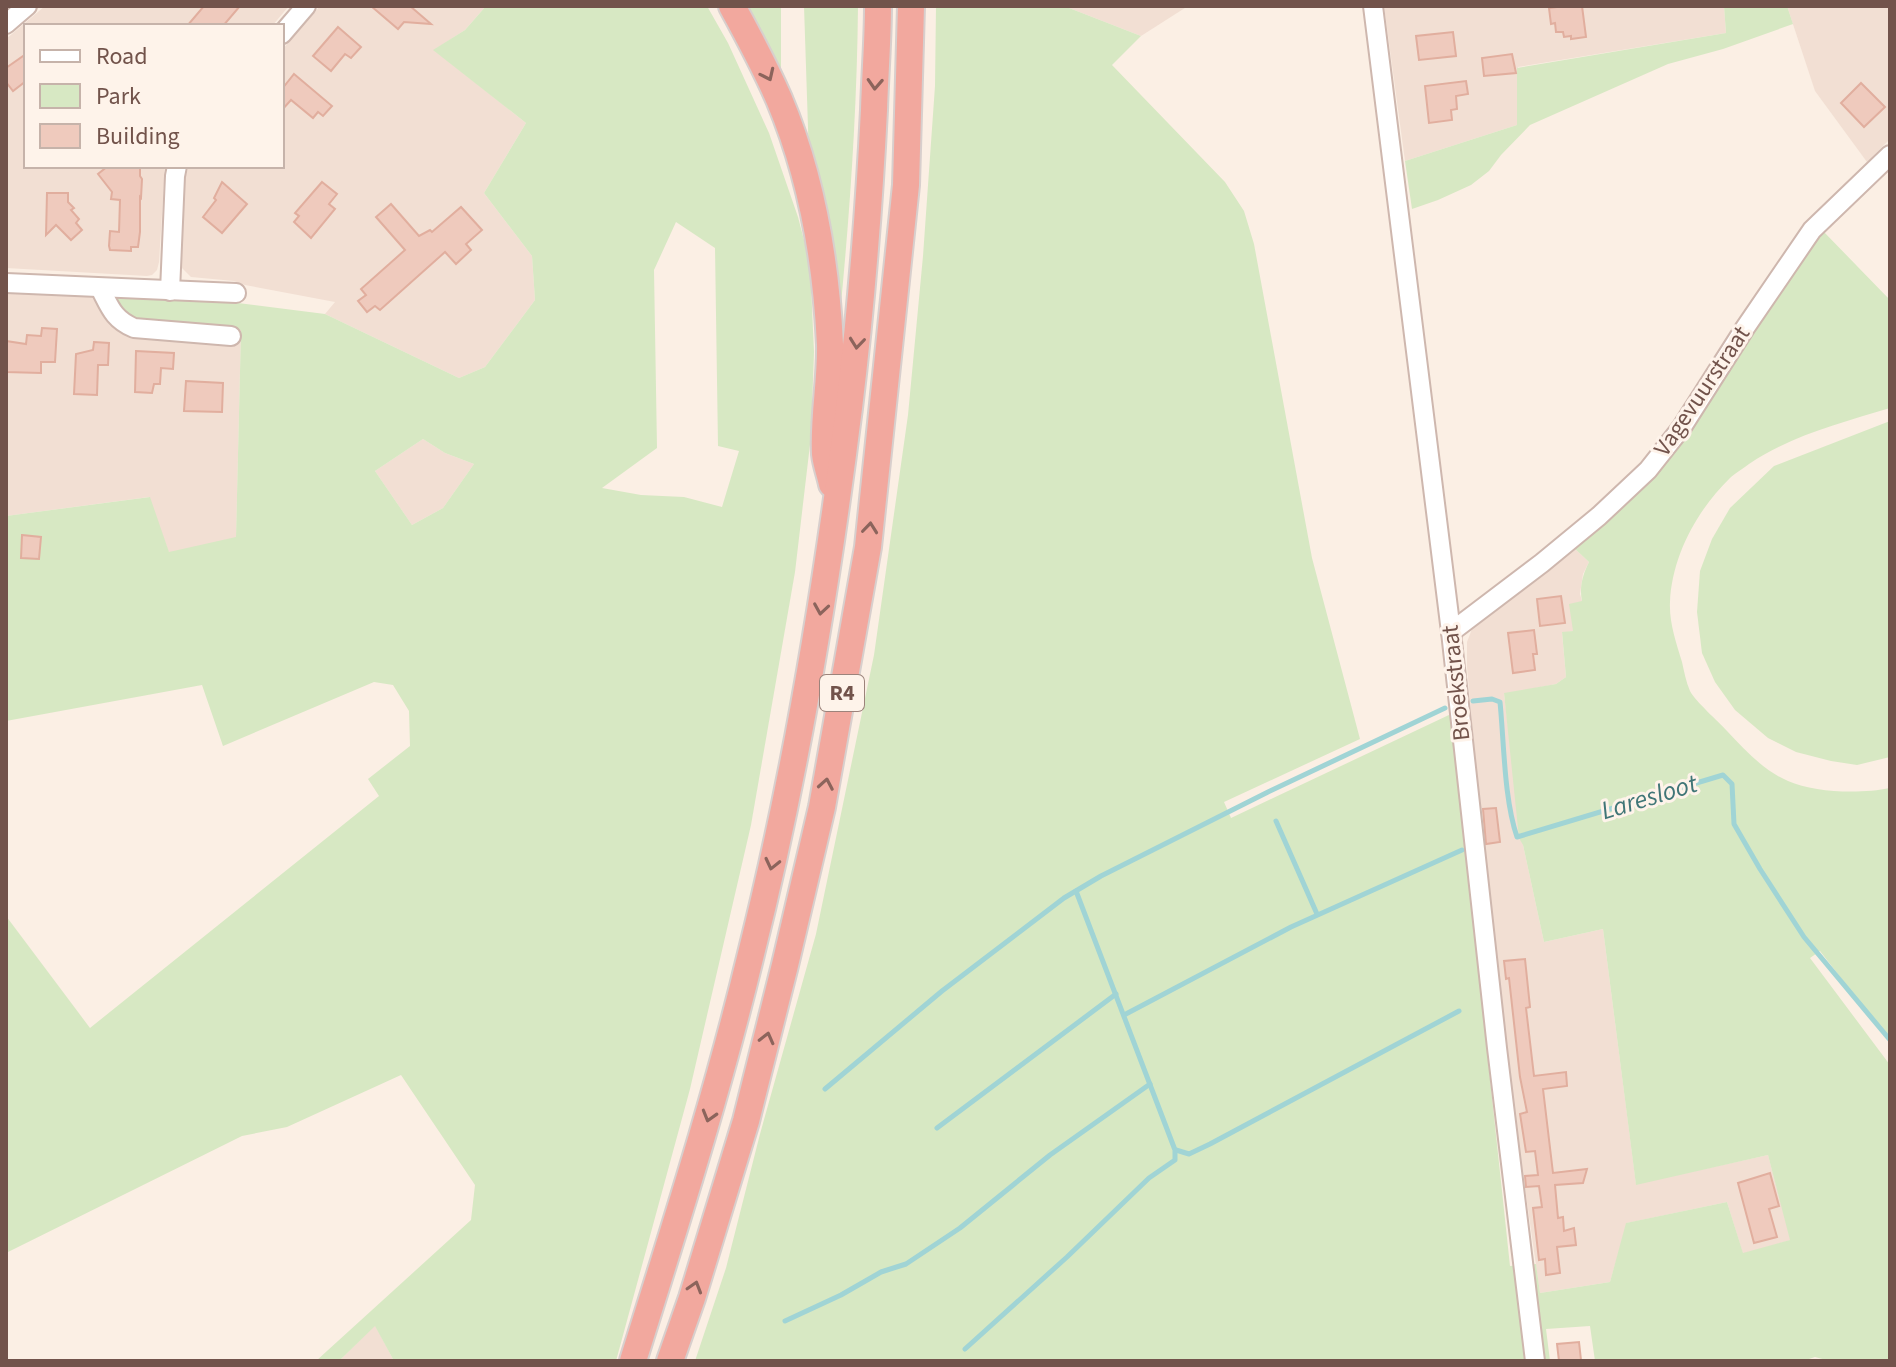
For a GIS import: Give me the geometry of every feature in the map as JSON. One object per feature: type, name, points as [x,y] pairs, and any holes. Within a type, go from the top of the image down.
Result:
[{"type":"highway","points":[[732,6],[780,101],[799,156],[818,233],[830,348],[825,455],[837,504]]},
{"type":"highway","name":"R4","points":[[633,1361],[709,1115],[752,953],[811,673],[837,504],[864,277],[878,6]]},
{"type":"highway","name":"R4","points":[[670,1361],[746,1121],[822,807],[868,547],[906,185],[911,6]]},
{"type":"street","points":[[6,24],[27,6]]},
{"type":"street","points":[[284,32],[306,6]]},
{"type":"street","name":"Broekstraat","points":[[1373,6],[1451,632],[1535,1361]]},
{"type":"street","name":"Vagevuurstraat","points":[[1451,632],[1542,563],[1648,470],[1682,427],[1812,230],[1890,155]]},
{"type":"street","points":[[170,291],[177,168]]},
{"type":"street","points":[[6,283],[236,293]]},
{"type":"street","points":[[100,288],[114,315],[134,328],[231,336]]},
{"type":"shaded area","points":[[45,6],[289,6],[274,24],[24,24],[24,168],[165,168],[159,262],[157,270],[147,276],[6,268],[6,39]]},
{"type":"shaded area","points":[[320,6],[486,6],[465,30],[434,50],[526,123],[484,193],[532,256],[535,300],[485,367],[459,378],[325,314],[335,302],[234,281],[191,277],[180,266],[185,178],[188,168],[284,168],[284,48]]},
{"type":"shaded area","points":[[1064,6],[1188,6],[1141,36]]},
{"type":"shaded area","points":[[1384,6],[1724,6],[1726,33],[1518,67],[1517,125],[1405,161]]},
{"type":"shaded area","points":[[1787,6],[1890,6],[1890,139],[1867,162],[1815,91]]},
{"type":"shaded area","points":[[6,291],[115,296],[122,310],[200,331],[241,329],[236,538],[169,553],[149,497],[6,516]]},
{"type":"shaded area","points":[[423,439],[445,453],[474,464],[443,508],[412,525],[375,471]]},
{"type":"shaded area","points":[[1573,547],[1589,562],[1583,574],[1582,601],[1573,631],[1562,633],[1566,677],[1556,684],[1504,694],[1523,845],[1544,942],[1603,929],[1636,1184],[1768,1155],[1791,1240],[1743,1254],[1727,1202],[1627,1223],[1610,1282],[1540,1293],[1508,1070],[1482,835],[1467,642],[1472,629]]},
{"type":"shaded area","points":[[375,1325],[394,1361],[339,1361]]},
{"type":"green space","points":[[486,6],[707,6],[728,43],[769,133],[810,263],[814,352],[811,436],[795,572],[751,825],[690,1089],[616,1361],[394,1361],[375,1326],[339,1361],[316,1361],[471,1220],[475,1185],[401,1075],[287,1127],[242,1136],[6,1253],[6,916],[90,1028],[379,796],[368,779],[410,746],[409,711],[393,685],[374,682],[223,746],[202,685],[6,721],[6,516],[150,497],[169,552],[236,537],[241,330],[200,331],[139,324],[122,310],[115,296],[230,302],[325,314],[459,378],[485,367],[535,300],[532,256],[484,193],[526,123],[433,50],[465,30]],"holes":[[[676,222],[715,248],[718,446],[739,451],[722,507],[684,497],[641,495],[602,488],[657,448],[654,270]],[[423,439],[445,453],[474,464],[443,508],[412,525],[375,471]]]},
{"type":"green space","points":[[743,6],[781,6],[781,80]]},
{"type":"green space","points":[[804,6],[858,6],[852,160],[840,314],[809,158]]},
{"type":"green space","points":[[936,6],[1064,6],[1141,36],[1112,65],[1225,182],[1244,211],[1254,244],[1312,558],[1360,739],[1224,802],[1231,818],[1451,714],[1510,1266],[1536,1264],[1540,1293],[1610,1282],[1626,1223],[1727,1202],[1743,1253],[1790,1240],[1768,1155],[1636,1185],[1603,929],[1544,942],[1519,838],[1504,693],[1556,684],[1566,677],[1562,632],[1573,631],[1569,604],[1582,601],[1582,581],[1589,562],[1573,547],[1756,324],[1823,231],[1890,300],[1890,408],[1800,437],[1765,454],[1730,478],[1707,504],[1688,535],[1676,568],[1670,610],[1690,691],[1763,766],[1779,777],[1811,788],[1852,792],[1890,788],[1890,1041],[1820,951],[1810,958],[1890,1065],[1890,1361],[1830,1361],[1815,1357],[1803,1361],[1595,1361],[1590,1326],[1546,1329],[1550,1361],[695,1361],[726,1268],[816,934],[874,655],[908,415],[935,86]]},
{"type":"green space","points":[[1724,6],[1787,6],[1793,24],[1723,49],[1668,64],[1530,125],[1489,171],[1471,185],[1412,209],[1405,161],[1517,125],[1517,68],[1726,33]]},
{"type":"green space","points":[[1890,421],[1890,757],[1857,765],[1796,752],[1768,738],[1735,710],[1715,682],[1702,653],[1697,612],[1700,571],[1712,539],[1730,508],[1774,466]]},
{"type":"building","points":[[204,6],[240,6],[225,24],[189,24]]},
{"type":"building","points":[[371,6],[410,6],[431,24],[404,22],[398,29]]},
{"type":"building","points":[[1582,6],[1586,37],[1571,39],[1571,36],[1564,37],[1563,32],[1556,32],[1555,23],[1551,24],[1549,8]]},
{"type":"building","points":[[338,27],[361,47],[351,58],[345,54],[331,71],[313,56]]},
{"type":"building","points":[[1453,32],[1456,56],[1419,60],[1416,36]]},
{"type":"building","points":[[1512,54],[1516,73],[1484,76],[1482,58]]},
{"type":"building","points":[[24,55],[24,83],[13,91],[6,82],[6,68]]},
{"type":"building","points":[[294,74],[332,106],[323,116],[318,112],[313,118],[291,100],[284,108],[284,86]]},
{"type":"building","points":[[1466,81],[1468,94],[1456,96],[1457,109],[1451,110],[1452,120],[1429,123],[1425,86]]},
{"type":"building","points":[[1861,83],[1885,107],[1864,127],[1841,103]]},
{"type":"building","points":[[106,168],[140,168],[140,232],[138,247],[131,247],[131,251],[110,250],[110,231],[119,232],[120,200],[111,199],[112,192],[98,174]]},
{"type":"building","points":[[222,182],[247,204],[222,233],[203,217],[216,200],[214,198]]},
{"type":"building","points":[[322,182],[337,194],[329,204],[335,209],[311,238],[294,222],[299,216],[295,213]]},
{"type":"building","points":[[47,193],[68,193],[68,202],[74,208],[71,210],[79,219],[76,223],[82,230],[71,240],[56,225],[46,235]]},
{"type":"building","points":[[391,204],[419,236],[430,230],[432,232],[461,207],[482,230],[466,244],[471,250],[456,264],[445,252],[380,310],[375,306],[367,312],[358,301],[366,295],[361,289],[405,250],[376,217]]},
{"type":"building","points":[[42,328],[57,329],[55,362],[41,362],[41,373],[6,372],[6,341],[26,344],[27,335],[41,336]]},
{"type":"building","points":[[94,342],[109,343],[108,365],[98,365],[97,395],[74,394],[76,354],[93,350]]},
{"type":"building","points":[[136,351],[174,353],[173,369],[161,368],[160,384],[154,384],[152,393],[135,392]]},
{"type":"building","points":[[186,381],[223,383],[222,412],[184,411]]},
{"type":"building","points":[[22,535],[41,537],[39,559],[21,558]]},
{"type":"building","points":[[1561,596],[1565,623],[1540,626],[1537,599]]},
{"type":"building","points":[[1534,630],[1535,670],[1513,673],[1508,633]]},
{"type":"building","points":[[1496,808],[1500,842],[1486,844],[1483,809]]},
{"type":"building","points":[[1525,959],[1530,1007],[1526,1008],[1534,1076],[1566,1072],[1567,1086],[1543,1089],[1553,1173],[1587,1169],[1583,1183],[1555,1185],[1558,1218],[1563,1217],[1564,1231],[1574,1228],[1576,1245],[1557,1247],[1560,1273],[1546,1275],[1545,1259],[1539,1260],[1533,1208],[1542,1207],[1539,1186],[1526,1187],[1525,1176],[1538,1175],[1535,1151],[1526,1152],[1520,1114],[1527,1112],[1504,961]]},
{"type":"building","points":[[1770,1173],[1779,1206],[1769,1209],[1777,1237],[1754,1243],[1738,1183]]},
{"type":"building","points":[[1579,1342],[1581,1360],[1559,1361],[1557,1344]]},
{"type":"waterway","name":"Laresloot","points":[[1473,701],[1492,699],[1500,702],[1507,788],[1517,837],[1723,775],[1732,784],[1734,824],[1760,869],[1804,937],[1890,1040]]},
{"type":"waterway","points":[[825,1089],[942,991],[1064,898],[1101,876],[1268,792],[1445,708]]},
{"type":"waterway","points":[[1276,821],[1317,914]]},
{"type":"waterway","points":[[1124,1015],[1291,927],[1462,850]]},
{"type":"waterway","points":[[965,1349],[1149,1178],[1175,1160],[1175,1150],[1076,891]]},
{"type":"waterway","points":[[937,1128],[1116,994]]},
{"type":"waterway","points":[[1176,1150],[1189,1154],[1210,1144],[1459,1011]]},
{"type":"waterway","points":[[785,1321],[881,1272],[906,1264],[960,1228],[1050,1155],[1150,1084]]}]
